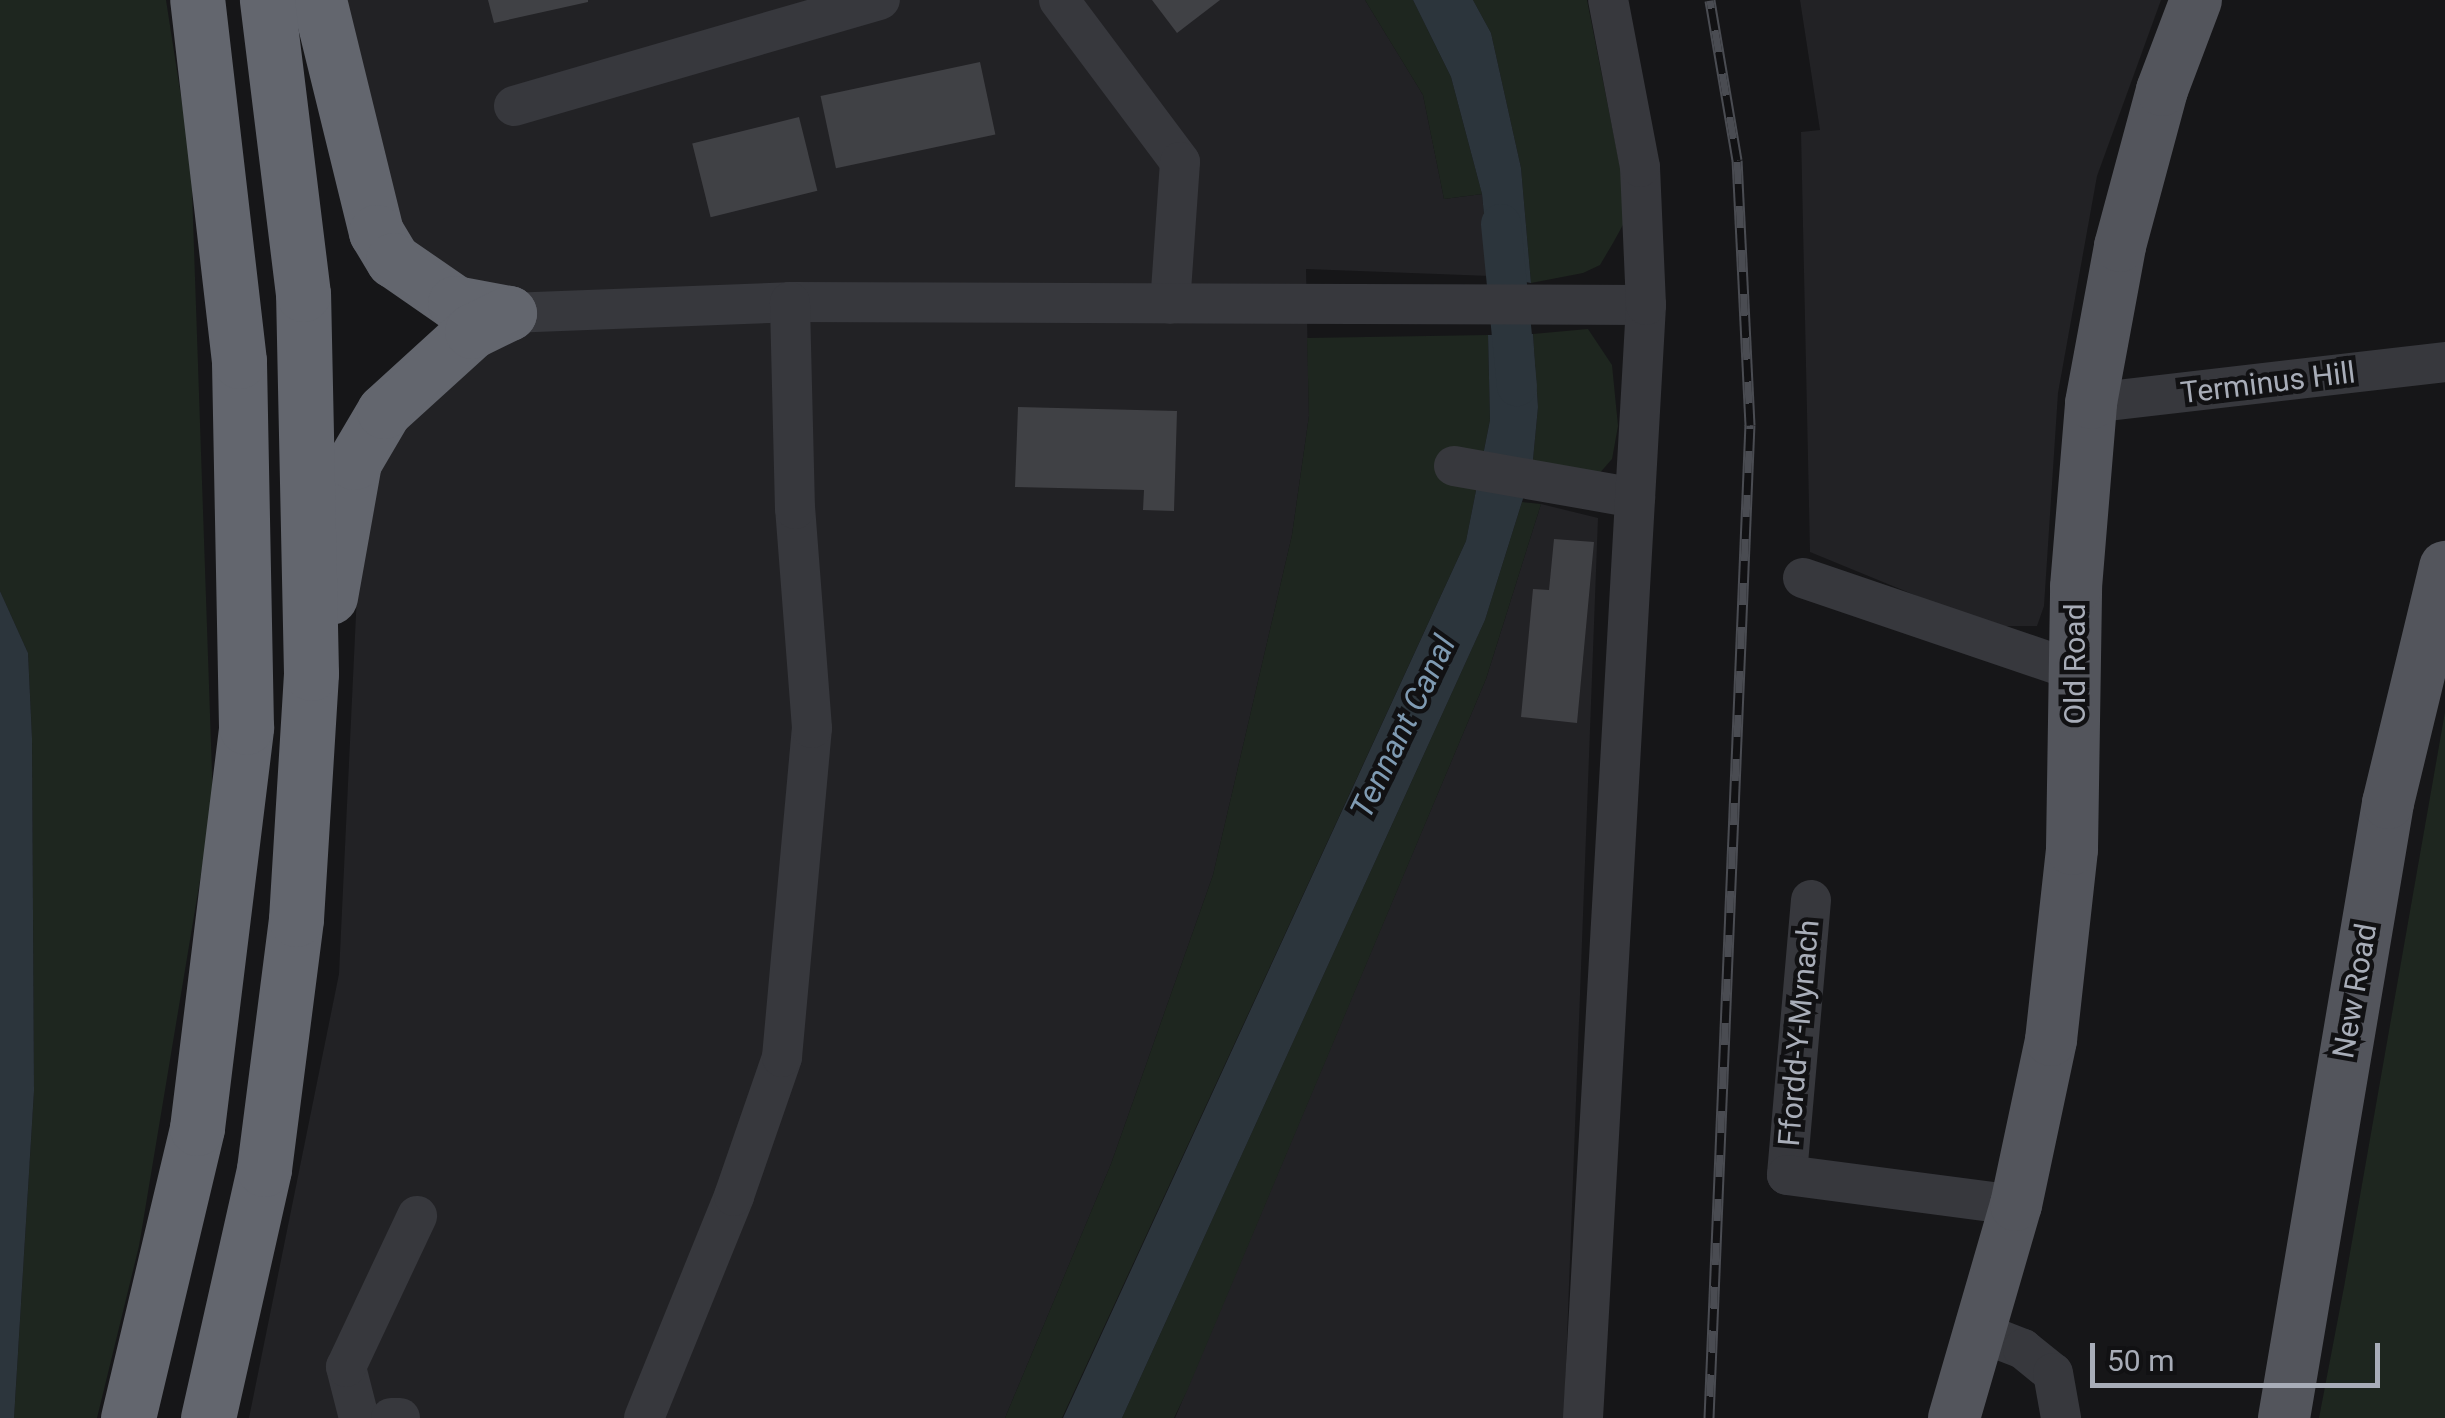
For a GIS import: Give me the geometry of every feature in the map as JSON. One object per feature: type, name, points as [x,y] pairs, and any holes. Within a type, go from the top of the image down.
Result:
[{"type":"highway","points":[[128,1418],[197,1128],[246,727],[239,361],[196,0]]},
{"type":"highway","points":[[208,1418],[266,1150],[296,919],[311,673],[303,294],[268,0]]},
{"type":"highway","points":[[319,0],[376,232],[392,260],[455,304],[509,313]]},
{"type":"highway","points":[[311,673],[344,543],[354,462],[384,411],[472,331],[509,313]]},
{"type":"main road","name":"Old Road","points":[[1954,1418],[1982,1333],[2016,1205],[2053,1021],[2072,849],[2076,587],[2091,403],[2120,246],[2162,90],[2196,0]]},
{"type":"main road","name":"New Road","points":[[2284,1418],[2388,803],[2445,567]]},
{"type":"street","points":[[514,106],[880,0]]},
{"type":"street","points":[[1059,0],[1180,162],[1170,304]]},
{"type":"street","points":[[1582,1418],[1646,305],[1640,168],[1608,0]]},
{"type":"street","points":[[509,313],[790,302],[1646,305]]},
{"type":"street","points":[[644,1418],[734,1196],[782,1057],[812,728],[795,510],[790,302]]},
{"type":"street","name":"Terminus Hill","points":[[2091,403],[2445,362]]},
{"type":"street","points":[[1454,466],[1635,498]]},
{"type":"street","points":[[1803,578],[2076,671]]},
{"type":"street","name":"Ffordd-Y-Mynach","points":[[1811,900],[1787,1174],[2016,1205]]},
{"type":"street","points":[[359,1418],[346,1368],[416,1216]]},
{"type":"street","points":[[1982,1333],[2023,1349],[2053,1373],[2062,1418]]},
{"type":"street","points":[[390,1418],[400,1418]]},
{"type":"shaded area","points":[[0,0],[166,0],[191,161],[213,802],[139,1246],[97,1418],[14,1418],[34,1091],[32,738],[28,653],[0,591]]},
{"type":"shaded area","points":[[336,0],[1365,0],[1423,95],[1444,199],[1482,194],[1490,276],[1306,269],[1309,416],[1292,535],[1213,875],[1111,1164],[1005,1418],[249,1418],[339,974],[359,551],[377,450],[478,291],[415,256],[387,209]]},
{"type":"shaded area","points":[[1365,0],[1413,0],[1451,77],[1482,194],[1444,199],[1423,95]]},
{"type":"shaded area","points":[[1473,0],[1587,0],[1626,197],[1624,223],[1613,243],[1600,265],[1583,273],[1531,283],[1521,168],[1491,33]]},
{"type":"shaded area","points":[[1800,0],[2161,0],[2097,176],[2058,393],[2044,606],[2037,626],[1990,626],[1810,552],[1801,132],[1820,130]]},
{"type":"shaded area","points":[[1588,329],[1612,365],[1618,426],[1612,459],[1598,475],[1532,470],[1538,407],[1533,334]]},
{"type":"shaded area","points":[[1488,335],[1490,420],[1466,541],[1062,1418],[1005,1418],[1111,1164],[1213,875],[1292,535],[1309,416],[1307,338]]},
{"type":"shaded area","points":[[1522,502],[1541,504],[1486,679],[1187,1391],[1174,1418],[1122,1418],[1485,620]]},
{"type":"shaded area","points":[[1541,504],[1598,518],[1564,1418],[1175,1418],[1486,679]]},
{"type":"shaded area","points":[[2445,712],[2445,1418],[2319,1418],[2344,1287]]},
{"type":"water","points":[[1413,0],[1473,0],[1491,33],[1521,168],[1531,283],[1490,276],[1482,194],[1451,77]]},
{"type":"water","points":[[1533,334],[1538,407],[1532,470],[1485,620],[1122,1418],[1063,1418],[1466,541],[1490,420],[1488,335]]},
{"type":"water","points":[[0,591],[28,653],[32,738],[34,1091],[14,1418],[0,1418]]},
{"type":"building","points":[[488,0],[588,0],[588,2],[494,23]]},
{"type":"building","points":[[1152,0],[1220,0],[1177,33]]},
{"type":"building","points":[[980,62],[995,134],[836,168],[821,96]]},
{"type":"building","points":[[799,117],[817,191],[711,217],[692,144]]},
{"type":"building","points":[[1018,407],[1177,411],[1174,511],[1143,510],[1144,490],[1015,487]]},
{"type":"building","points":[[1554,539],[1594,542],[1577,723],[1521,717],[1533,589],[1549,590]]},
{"type":"waterway","name":"Tennant Canal","points":[[1501,224],[1517,386]]},
{"type":"railway","points":[[1709,1418],[1750,425],[1737,160],[1710,0]]}]
